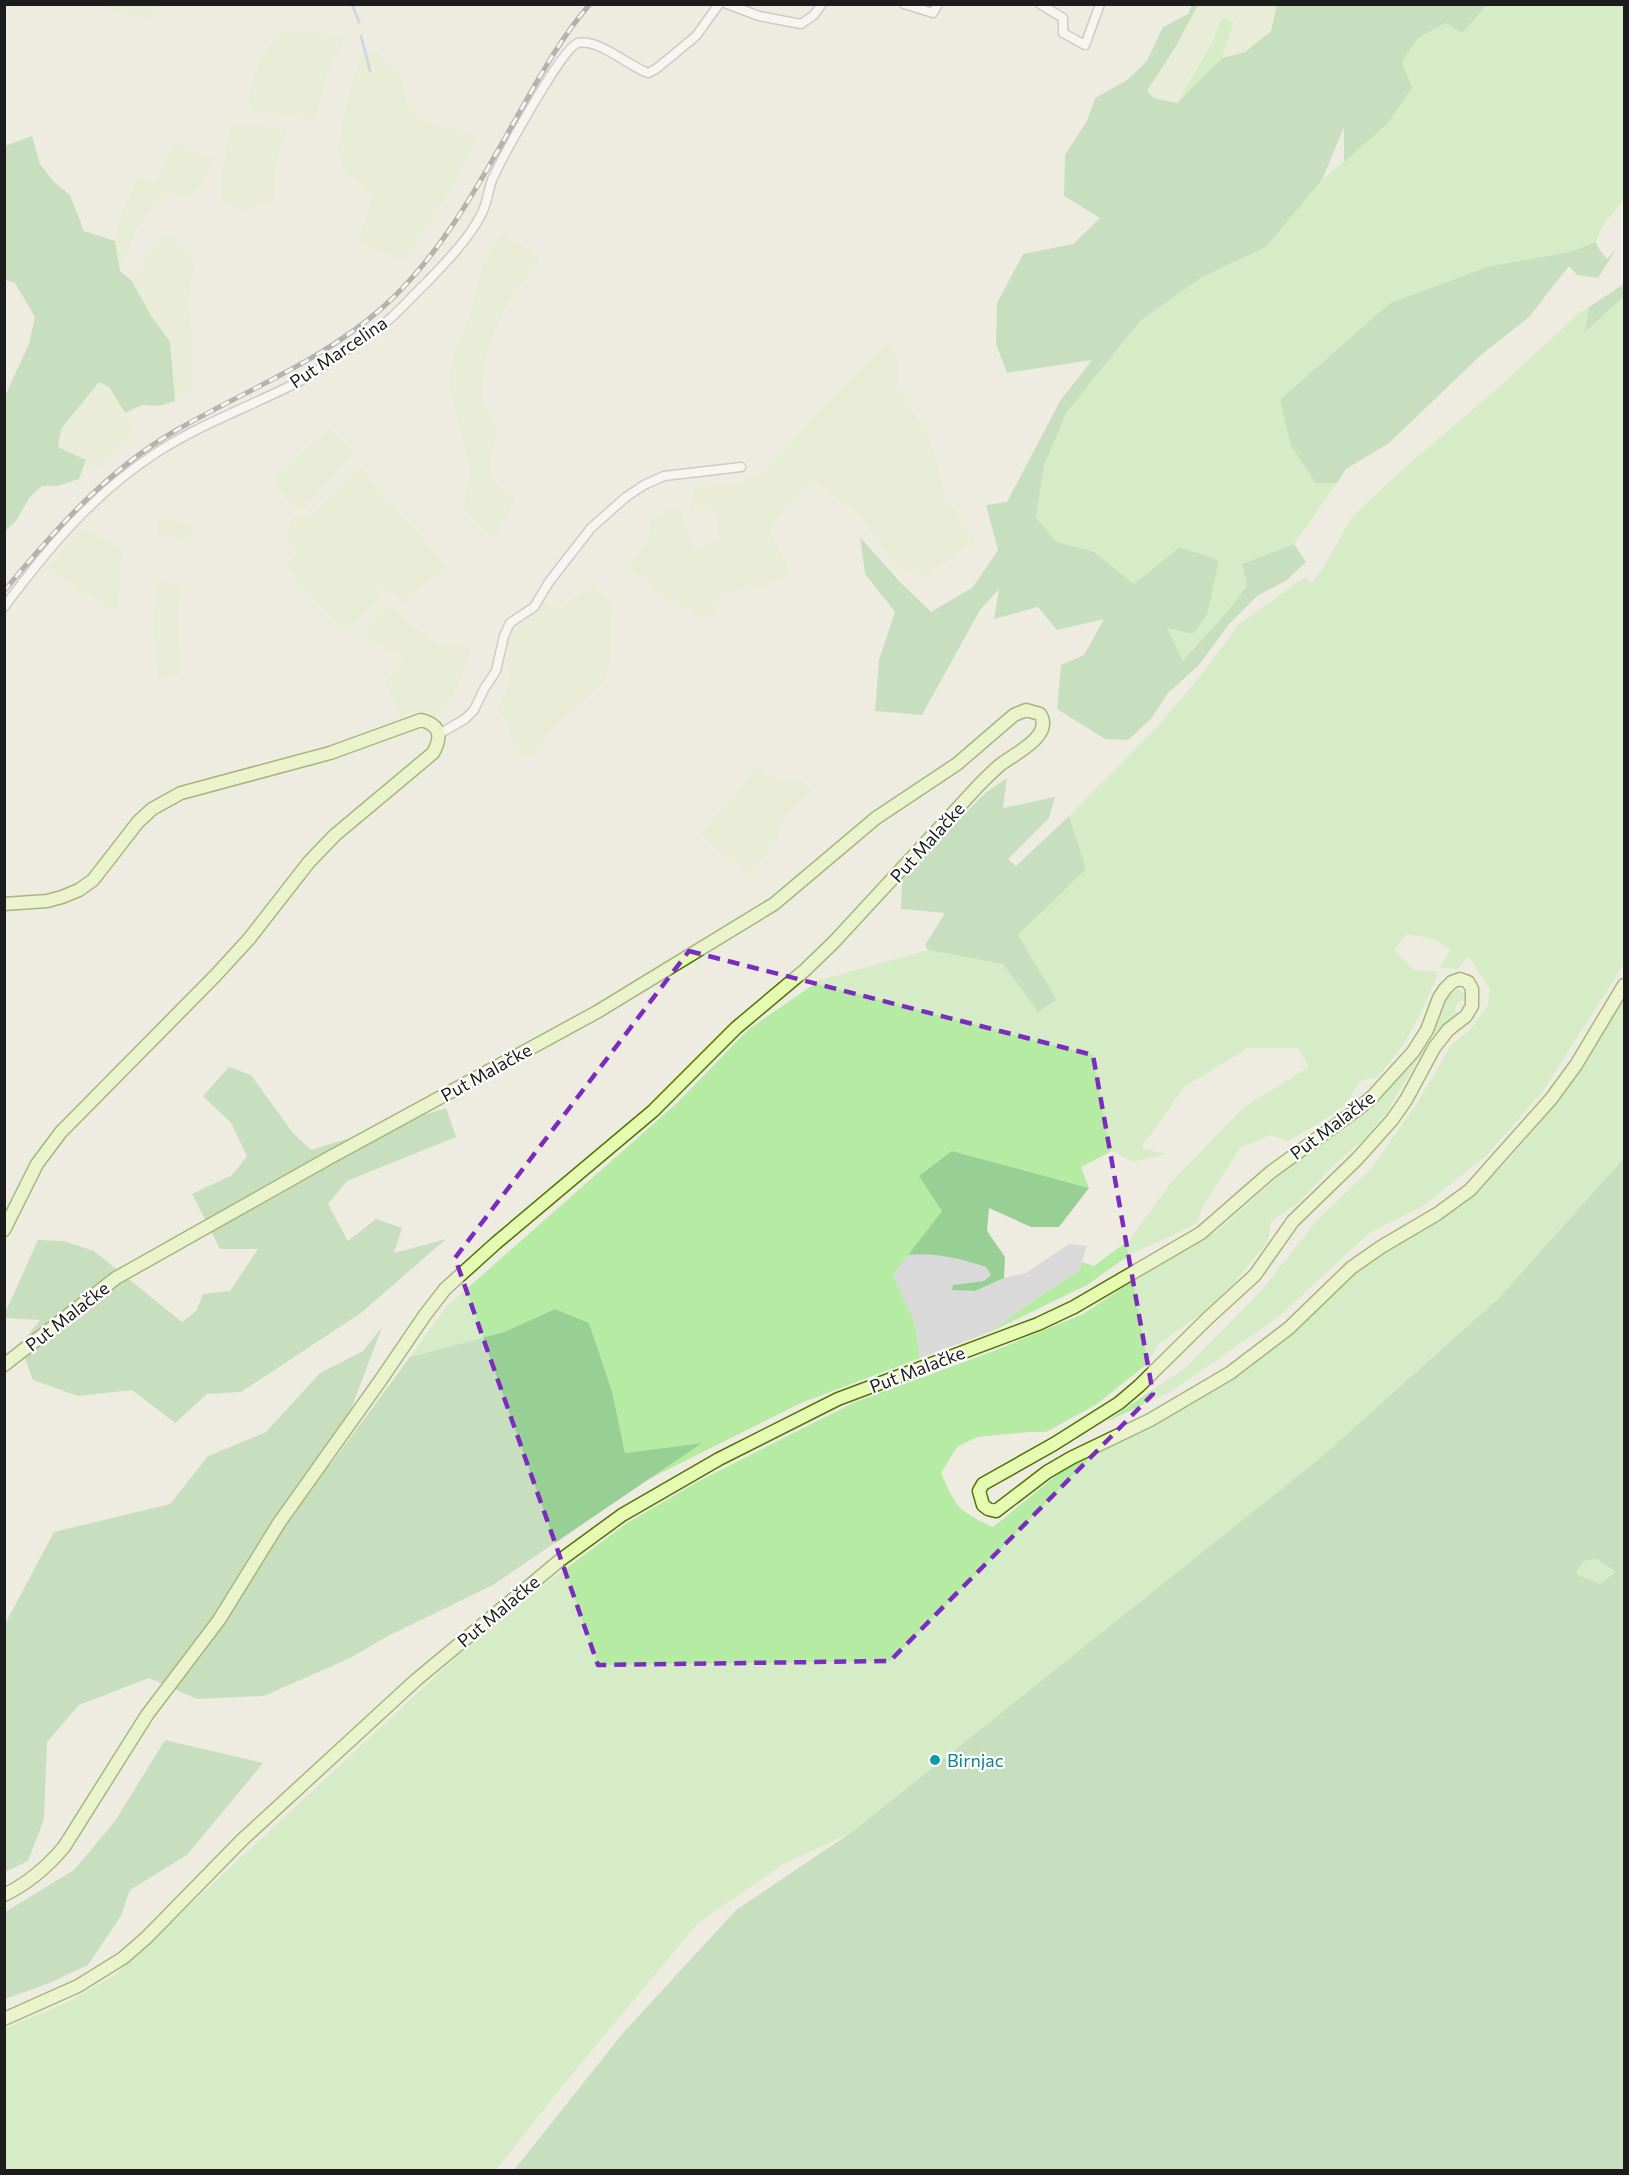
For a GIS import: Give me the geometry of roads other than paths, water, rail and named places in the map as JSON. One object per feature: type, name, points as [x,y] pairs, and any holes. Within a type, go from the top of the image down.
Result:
[{"type":"main road","name":"Put Malačke","points":[[4,1365],[116,1278],[597,1012],[774,904],[876,818],[957,764],[1014,715],[1026,710],[1034,711],[1044,720],[1038,737],[1000,765],[979,785],[834,942],[805,970],[736,1028],[653,1111],[445,1289],[279,1523],[219,1620],[147,1715],[64,1847],[33,1879],[4,1895]]},
{"type":"main road","points":[[4,904],[47,901],[79,890],[93,880],[138,822],[152,809],[181,793],[330,753],[421,720],[428,722],[439,734],[439,743],[433,753],[335,835],[309,862],[249,939],[215,976],[61,1132],[37,1164],[4,1230]]},
{"type":"main road","name":"Put Malačke","points":[[4,2019],[78,1986],[123,1958],[146,1938],[242,1840],[416,1680],[559,1561],[622,1515],[719,1460],[838,1399],[1038,1324],[1074,1307],[1201,1233],[1270,1172],[1359,1109],[1373,1096],[1413,1052],[1427,1030],[1439,998],[1445,989],[1452,982],[1460,979],[1467,982],[1472,989],[1472,1006],[1466,1016],[1448,1030],[1434,1048],[1406,1100],[1392,1120],[1358,1159],[1293,1221],[1255,1275],[1119,1403],[1054,1444],[983,1484],[979,1491],[983,1505],[988,1509],[996,1510],[1047,1472],[1150,1420],[1230,1373],[1289,1328],[1351,1268],[1437,1214],[1470,1190],[1551,1099],[1576,1065],[1624,985]]},
{"type":"street","name":"Put Marcelina","points":[[4,607],[48,549],[92,502],[119,480],[156,453],[193,432],[304,379],[386,323],[457,249],[481,214],[492,181],[508,148],[570,47],[577,44],[600,46],[637,69],[648,73],[696,36],[719,4]]},
{"type":"street","points":[[728,4],[759,16],[801,24],[814,15],[822,4]]},
{"type":"street","points":[[904,4],[933,13],[938,4]]},
{"type":"street","points":[[1040,4],[1063,18],[1064,33],[1085,45],[1100,4]]},
{"type":"street","points":[[439,734],[465,719],[474,710],[496,671],[504,636],[510,623],[534,607],[549,582],[591,528],[626,496],[664,477],[741,467]]},
{"type":"waterway","points":[[352,4],[359,22]]},
{"type":"waterway","points":[[361,36],[370,71]]},
{"type":"railway","points":[[4,591],[82,504],[126,464],[201,416],[333,345],[381,309],[404,287],[424,264],[460,214],[554,54],[590,4]]},
{"type":"place","name":"Birnjac","points":[[935,1760]]}]
